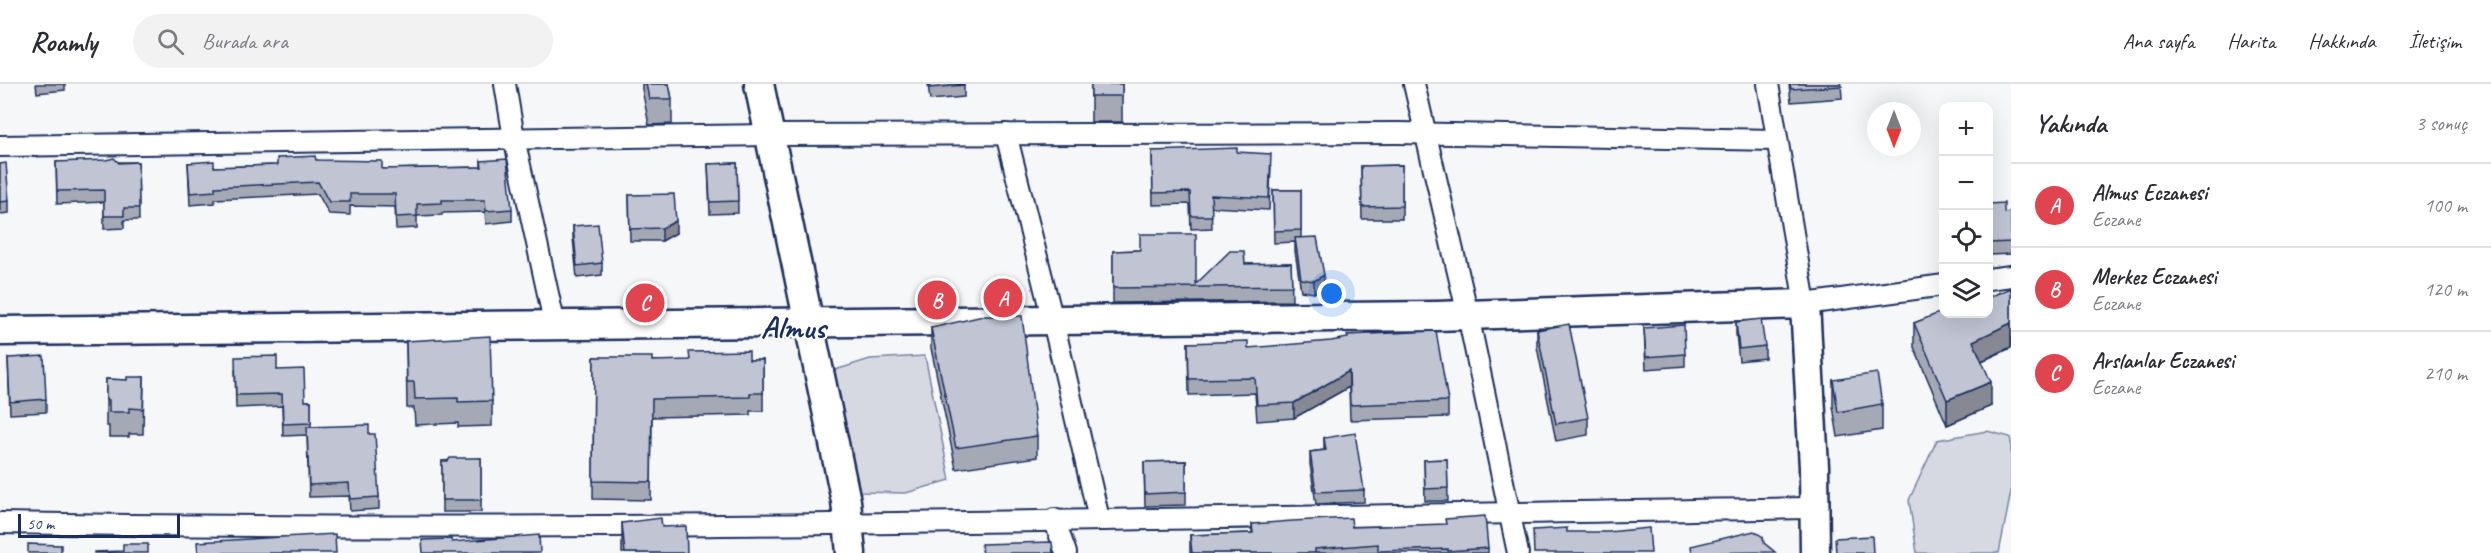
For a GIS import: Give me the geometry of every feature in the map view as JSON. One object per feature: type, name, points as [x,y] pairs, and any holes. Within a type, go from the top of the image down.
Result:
[{"type":"street","points":[[505,84],[514,138],[555,326]]},
{"type":"street","points":[[759,84],[846,501],[851,553]]},
{"type":"street","points":[[1414,84],[1468,315],[1518,553]]},
{"type":"street","points":[[1768,84],[1804,304],[1815,553]]},
{"type":"street","points":[[0,146],[514,138],[1006,134],[1424,134],[1777,140]]},
{"type":"street","points":[[1006,134],[1100,519]]},
{"type":"street","points":[[1993,278],[2011,276]]},
{"type":"street","points":[[0,331],[1468,315],[1804,304],[1939,286]]},
{"type":"street","points":[[0,523],[262,528],[1814,508]]},
{"type":"street","points":[[1054,519],[1066,553]]},
{"type":"shaded area","points":[[925,356],[950,480],[906,493],[860,492],[832,371],[870,359]]},
{"type":"shaded area","points":[[1987,431],[2010,437],[2011,442],[2011,492],[1999,553],[1917,553],[1909,500],[1937,440]]},
{"type":"building","points":[[646,84],[669,84],[672,99],[649,99]]},
{"type":"building","points":[[930,84],[964,84],[964,85],[930,88]]},
{"type":"building","points":[[1091,84],[1122,84],[1122,96],[1091,96]]},
{"type":"building","points":[[1790,84],[1841,84],[1842,86],[1791,89]]},
{"type":"building","points":[[1237,148],[1237,152],[1271,154],[1269,198],[1211,195],[1212,216],[1191,216],[1190,192],[1153,193],[1152,151]]},
{"type":"building","points":[[315,156],[316,160],[382,161],[382,169],[482,167],[481,161],[507,159],[512,209],[486,211],[485,200],[442,200],[442,203],[417,204],[417,216],[396,217],[395,194],[350,194],[350,202],[329,202],[318,182],[215,187],[215,191],[190,193],[188,163],[214,161],[214,167],[277,165],[277,158]]},
{"type":"building","points":[[114,158],[119,163],[138,162],[139,208],[124,208],[124,216],[104,216],[104,190],[57,191],[56,162]]},
{"type":"building","points":[[6,163],[9,201],[0,202],[0,164]]},
{"type":"building","points":[[737,163],[738,201],[710,202],[708,164]]},
{"type":"building","points":[[1402,165],[1402,206],[1362,207],[1361,166]]},
{"type":"building","points":[[1273,190],[1301,190],[1301,230],[1274,231]]},
{"type":"building","points":[[674,194],[676,221],[662,228],[630,229],[629,195]]},
{"type":"building","points":[[2004,203],[2004,213],[2011,212],[2011,242],[1993,243],[1993,204]]},
{"type":"building","points":[[598,224],[602,263],[577,266],[573,226]]},
{"type":"building","points":[[1140,234],[1196,234],[1196,284],[1230,251],[1244,251],[1245,264],[1291,263],[1292,286],[1113,288],[1113,251],[1140,250]]},
{"type":"building","points":[[1317,237],[1324,275],[1314,281],[1301,279],[1295,238]]},
{"type":"building","points":[[2011,288],[2011,323],[1973,341],[1991,382],[1947,400],[1914,323],[1939,313],[1939,318],[1993,318],[1993,295]]},
{"type":"building","points":[[983,316],[1022,316],[1037,436],[956,448],[931,328]]},
{"type":"building","points":[[1761,319],[1765,346],[1739,349],[1736,322]]},
{"type":"building","points":[[1569,324],[1588,418],[1556,424],[1537,330]]},
{"type":"building","points":[[1684,325],[1685,354],[1646,357],[1644,328]]},
{"type":"building","points":[[1436,331],[1448,401],[1350,405],[1349,371],[1294,403],[1257,405],[1255,378],[1189,379],[1188,343],[1248,341],[1248,348],[1331,341],[1348,338],[1347,335]]},
{"type":"building","points":[[490,336],[492,401],[458,402],[458,398],[415,399],[414,382],[407,382],[406,341]]},
{"type":"building","points":[[749,351],[749,360],[763,360],[763,393],[750,393],[750,397],[652,399],[651,482],[593,481],[594,357],[652,357],[652,361],[690,360],[689,352]]},
{"type":"building","points":[[44,356],[46,399],[10,402],[8,358]]},
{"type":"building","points":[[277,356],[277,370],[304,369],[305,401],[311,401],[311,423],[283,424],[282,394],[236,395],[235,357]]},
{"type":"building","points":[[1877,373],[1882,404],[1838,412],[1833,380]]},
{"type":"building","points":[[127,377],[144,377],[143,409],[129,408],[129,412],[109,412],[109,400],[106,400],[106,379],[127,380]]},
{"type":"building","points":[[369,425],[369,434],[375,434],[379,497],[350,499],[349,483],[309,485],[307,427]]},
{"type":"building","points":[[1355,433],[1364,490],[1316,492],[1310,452],[1326,450],[1324,438]]},
{"type":"building","points":[[450,458],[481,458],[481,500],[442,500],[442,461],[448,461]]},
{"type":"building","points":[[1447,459],[1448,488],[1425,489],[1424,460]]},
{"type":"building","points":[[1186,461],[1186,492],[1145,494],[1144,462]]},
{"type":"building","points":[[1485,516],[1488,548],[1448,551],[1448,549],[1378,551],[1378,544],[1315,549],[1315,553],[1192,553],[1190,535],[1253,533],[1252,524],[1292,521],[1351,518],[1352,527],[1446,524],[1445,519]]},
{"type":"building","points":[[661,518],[662,527],[686,526],[687,553],[625,553],[622,523]]},
{"type":"building","points":[[1567,528],[1567,532],[1608,532],[1649,528],[1651,553],[1534,553],[1533,530]]},
{"type":"building","points":[[1754,531],[1763,537],[1764,543],[1775,552],[1692,553],[1691,546]]},
{"type":"building","points":[[335,534],[336,553],[198,553],[197,542]]},
{"type":"building","points":[[539,535],[540,553],[423,553],[422,540],[451,539],[452,542]]},
{"type":"building","points":[[1872,536],[1873,553],[1836,553],[1835,538]]},
{"type":"building","points":[[1052,542],[1053,553],[982,553],[981,544]]},
{"type":"building","points":[[28,544],[61,545],[61,553],[28,553]]},
{"type":"building","points":[[123,544],[148,544],[148,553],[94,553],[123,551]]},
{"type":"place","name":"Almus Eczanesi","points":[[1003,298]]},
{"type":"place","name":"Merkez Eczanesi","points":[[937,300]]},
{"type":"place","name":"Arslanlar Eczanesi","points":[[645,303]]},
{"type":"district","name":"Almus","points":[[793,327]]}]
